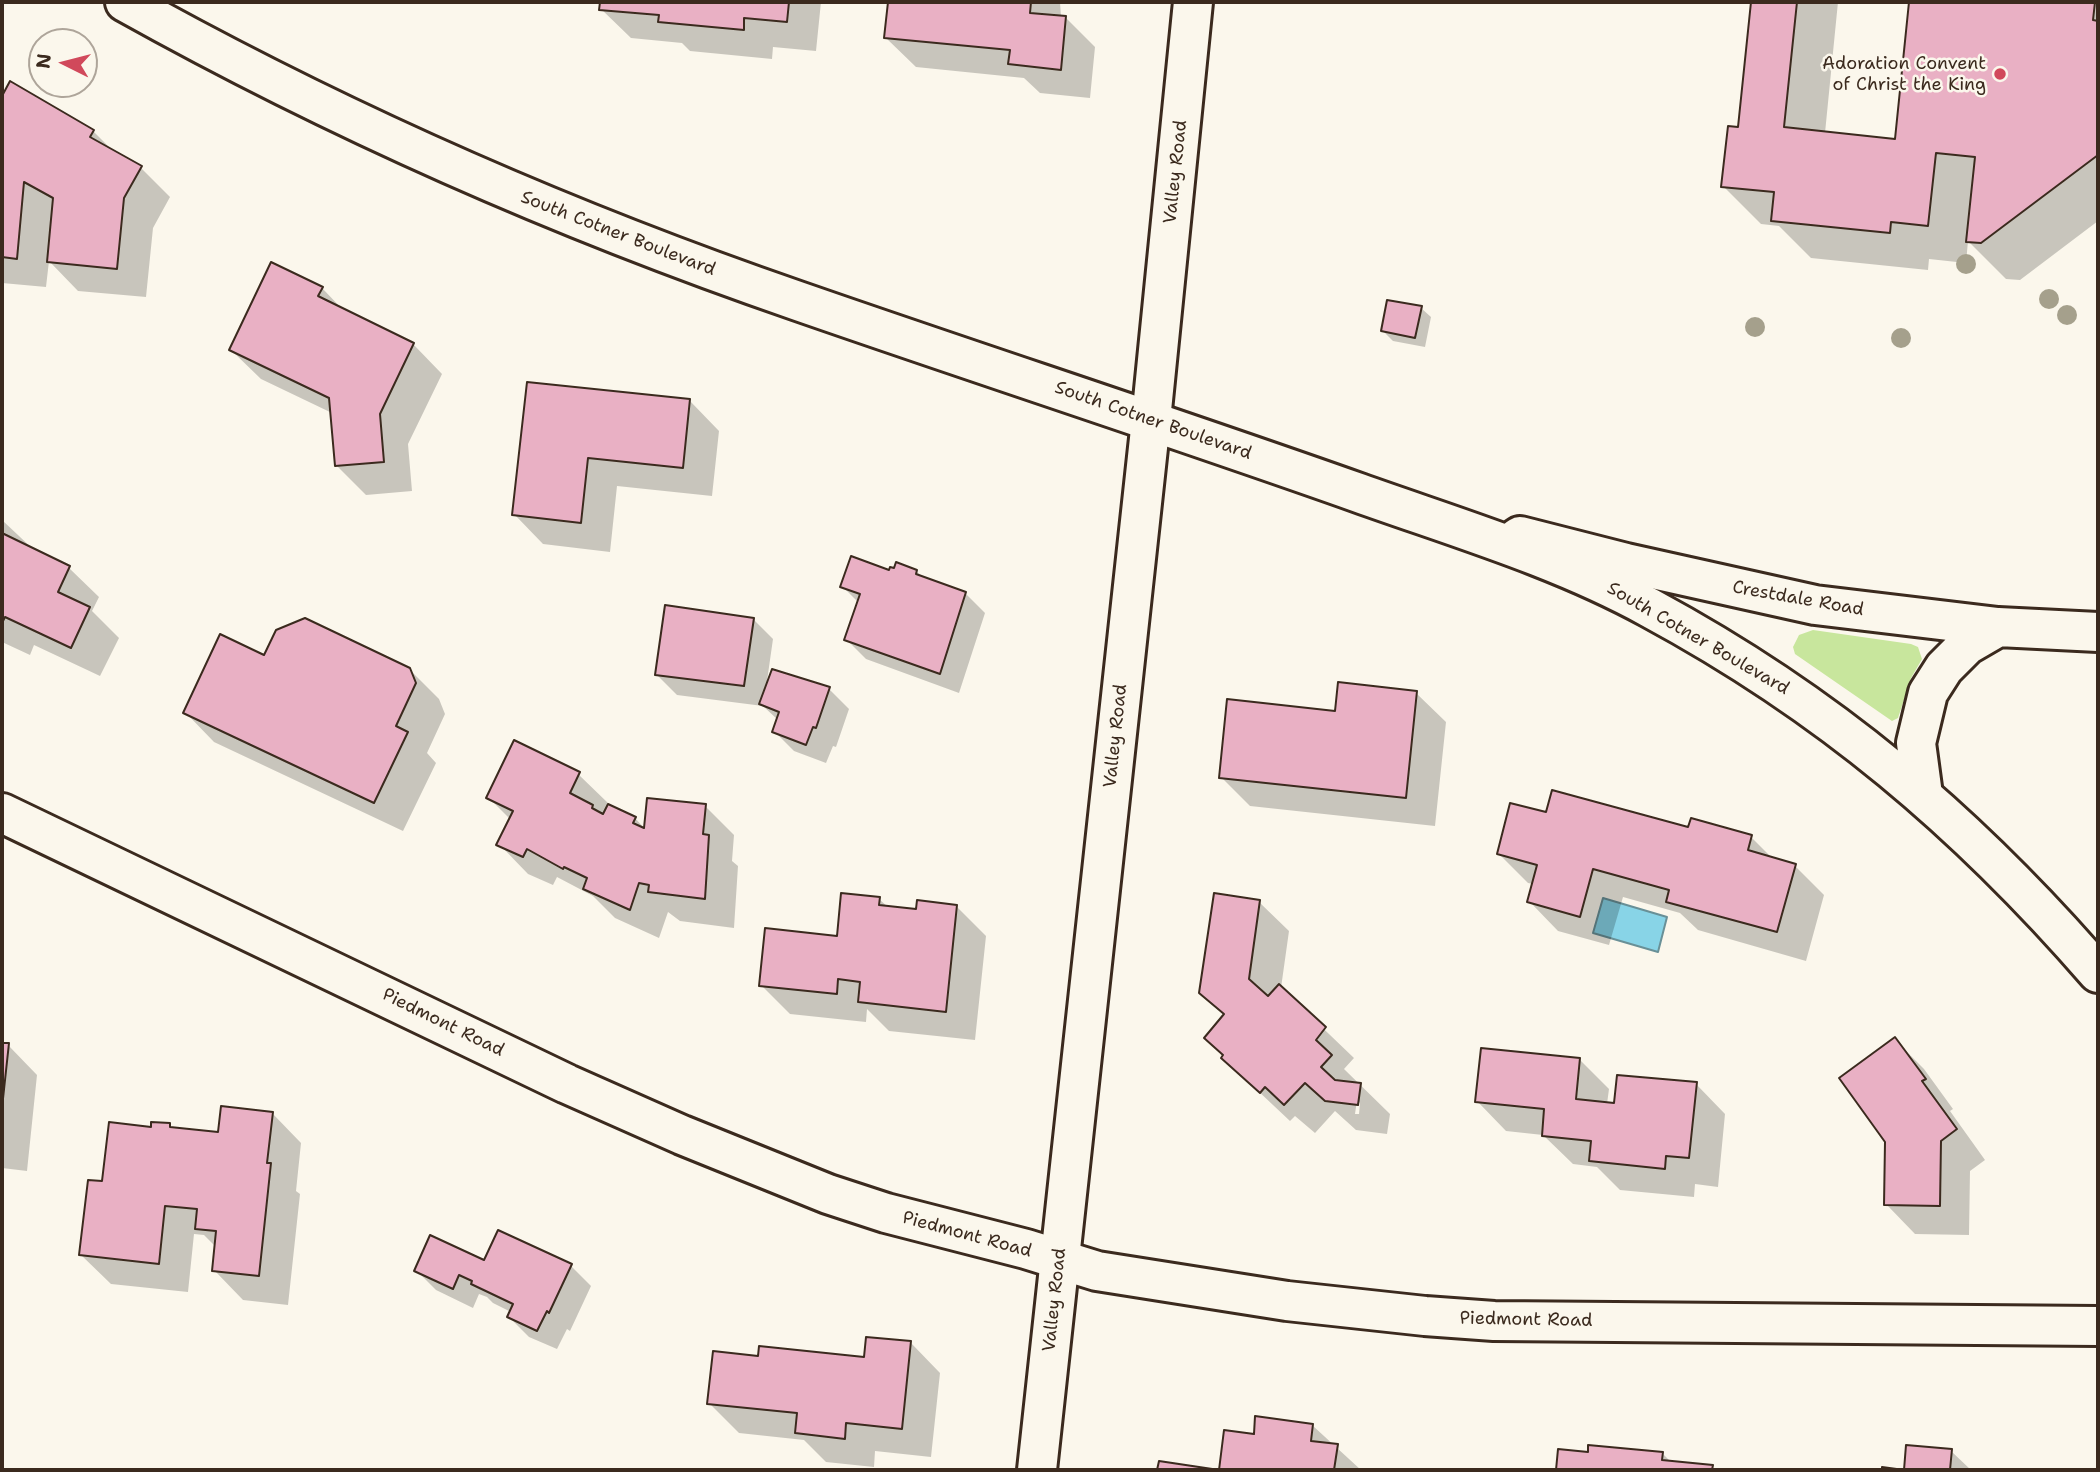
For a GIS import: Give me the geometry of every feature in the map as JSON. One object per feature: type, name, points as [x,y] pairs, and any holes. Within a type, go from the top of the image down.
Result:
[{"type":"street","name":"South Cotner Boulevard","points":[[125,2],[317,103],[502,188],[725,275],[1151,419],[1507,546],[1585,576],[1647,606],[1810,705],[1923,795],[2008,874],[2098,973]]},
{"type":"street","name":"Valley Road","points":[[1037,1470],[1151,419],[1193,2]]},
{"type":"street","name":"Crestdale Road","points":[[1507,546],[1520,536],[1784,600],[1998,627],[2098,632]]},
{"type":"street","points":[[1923,795],[1916,743],[1928,693],[1944,668],[1966,645],[1998,627]]},
{"type":"street","name":"Piedmont Road","points":[[2,813],[567,1084],[682,1135],[828,1194],[886,1213],[1026,1249],[1097,1271],[1287,1301],[1494,1321],[2098,1326]]},
{"type":"green space","points":[[1813,630],[1918,647],[1922,659],[1911,678],[1898,718],[1892,721],[1795,654],[1793,647],[1799,635]]},
{"type":"water","points":[[1603,898],[1667,917],[1658,952],[1593,933]]},
{"type":"building","points":[[600,2],[789,2],[787,22],[744,18],[744,30],[658,22],[659,15],[599,10]]},
{"type":"building","points":[[888,2],[1031,2],[1030,13],[1066,16],[1061,70],[1008,64],[1010,50],[884,38]]},
{"type":"building","name":"Adoration Convent of Christ the King","points":[[1751,2],[1797,2],[1784,127],[1895,139],[1909,2],[2095,2],[2093,20],[2098,21],[2098,155],[1981,243],[1966,242],[1975,157],[1936,153],[1928,226],[1891,222],[1890,233],[1771,221],[1774,192],[1721,187],[1728,126],[1738,127]]},
{"type":"building","points":[[10,81],[28,92],[28,98],[39,98],[94,130],[90,137],[142,166],[124,198],[117,269],[47,262],[53,198],[24,182],[17,259],[2,257],[2,96]]},
{"type":"building","points":[[271,262],[323,287],[318,296],[414,343],[380,414],[384,462],[335,466],[329,398],[229,350]]},
{"type":"building","points":[[1387,300],[1422,306],[1415,338],[1381,331]]},
{"type":"building","points":[[527,382],[690,399],[683,468],[588,458],[581,523],[512,515]]},
{"type":"building","points":[[2,533],[70,566],[58,592],[90,607],[71,648],[5,617],[2,623]]},
{"type":"building","points":[[851,556],[889,570],[890,567],[894,568],[896,562],[917,570],[916,574],[966,592],[940,674],[844,640],[860,594],[840,587]]},
{"type":"building","points":[[665,605],[754,618],[744,686],[655,675]]},
{"type":"building","points":[[305,618],[410,668],[416,683],[396,726],[408,732],[374,803],[183,713],[220,634],[264,655],[276,630]]},
{"type":"building","points":[[772,669],[830,687],[816,728],[813,727],[806,745],[772,732],[779,712],[759,704]]},
{"type":"building","points":[[1338,682],[1417,691],[1406,798],[1219,778],[1227,699],[1335,711]]},
{"type":"building","points":[[514,740],[580,772],[570,793],[593,805],[592,808],[603,814],[608,804],[636,817],[633,823],[644,828],[647,798],[706,804],[703,834],[709,835],[705,899],[648,892],[649,885],[639,883],[630,910],[583,889],[587,878],[564,867],[563,869],[527,849],[523,857],[496,845],[513,811],[486,798]]},
{"type":"building","points":[[1552,790],[1688,827],[1691,818],[1752,835],[1748,850],[1796,864],[1777,932],[1666,902],[1669,890],[1593,869],[1580,917],[1527,902],[1537,865],[1497,854],[1510,803],[1546,812]]},
{"type":"building","points":[[841,893],[880,897],[879,905],[916,909],[917,900],[957,905],[946,1012],[858,1002],[860,982],[838,979],[837,994],[759,986],[765,928],[837,936]]},
{"type":"building","points":[[1214,893],[1260,900],[1249,979],[1268,996],[1279,984],[1326,1027],[1316,1040],[1332,1055],[1321,1067],[1335,1080],[1361,1083],[1358,1105],[1325,1101],[1305,1083],[1284,1105],[1265,1087],[1260,1093],[1221,1058],[1223,1055],[1204,1038],[1224,1014],[1199,993]]},
{"type":"building","points":[[1895,1037],[1926,1079],[1922,1081],[1957,1129],[1941,1141],[1940,1206],[1884,1205],[1885,1142],[1839,1078]]},
{"type":"building","points":[[2,1043],[9,1043],[2,1108]]},
{"type":"building","points":[[1481,1048],[1580,1058],[1576,1099],[1614,1103],[1617,1075],[1697,1082],[1689,1158],[1666,1156],[1665,1169],[1589,1161],[1591,1141],[1542,1136],[1544,1109],[1475,1102]]},
{"type":"building","points":[[221,1106],[273,1112],[267,1163],[271,1163],[259,1276],[212,1271],[216,1231],[195,1229],[197,1209],[165,1206],[159,1264],[79,1255],[88,1180],[102,1181],[109,1122],[151,1127],[151,1122],[170,1123],[170,1127],[218,1132]]},
{"type":"building","points":[[498,1230],[572,1264],[549,1313],[547,1311],[537,1331],[507,1317],[513,1304],[471,1284],[472,1281],[459,1275],[453,1289],[414,1271],[430,1235],[484,1260]]},
{"type":"building","points":[[866,1337],[911,1341],[902,1429],[846,1423],[845,1439],[795,1433],[797,1413],[707,1404],[713,1351],[758,1356],[759,1346],[864,1357]]},
{"type":"building","points":[[1255,1416],[1313,1424],[1311,1441],[1338,1444],[1334,1470],[1219,1470],[1224,1430],[1254,1434]]},
{"type":"building","points":[[1588,1445],[1663,1452],[1662,1460],[1713,1465],[1712,1470],[1556,1470],[1558,1449],[1588,1452]]},
{"type":"building","points":[[1906,1445],[1952,1449],[1950,1470],[1904,1470]]},
{"type":"building","points":[[1159,1461],[1219,1470],[1157,1470]]},
{"type":"building","points":[[1882,1467],[1904,1470],[1882,1470]]},
{"type":"place","name":"Adoration Convent of Christ the King","points":[[2000,74]]}]
